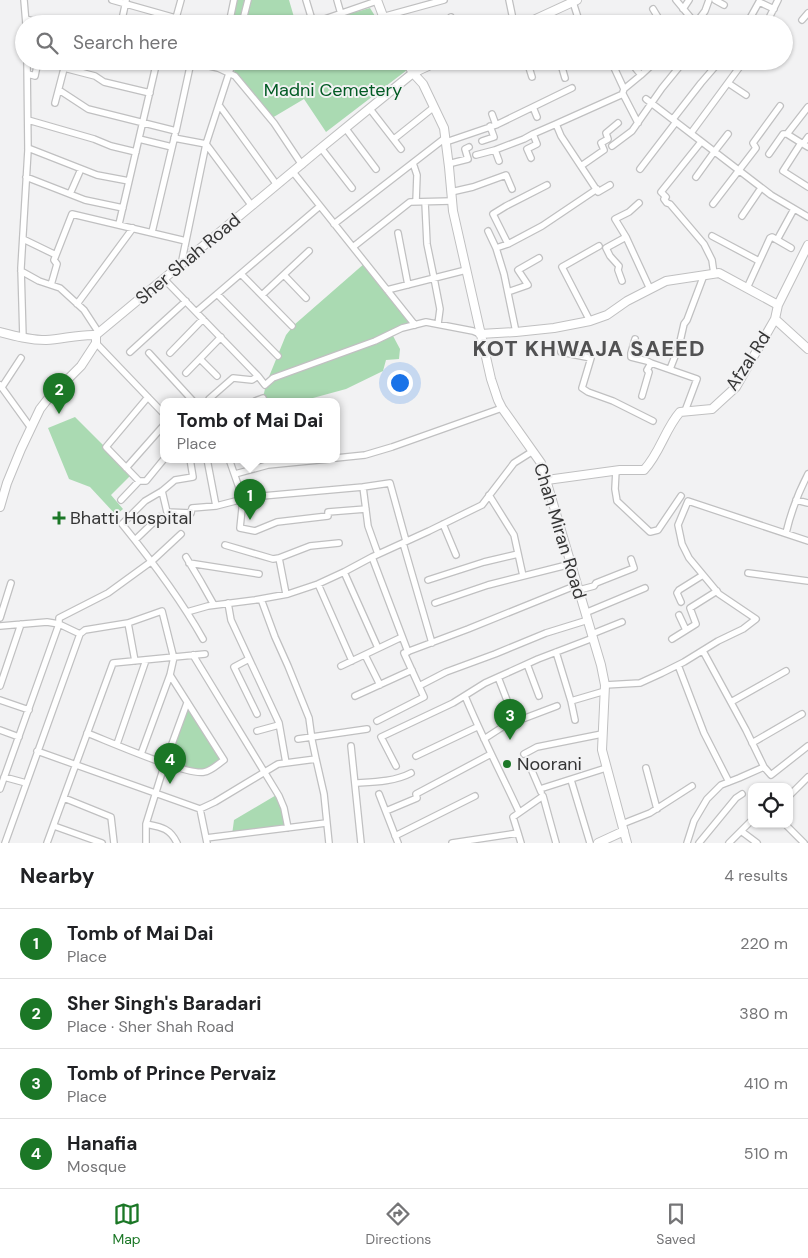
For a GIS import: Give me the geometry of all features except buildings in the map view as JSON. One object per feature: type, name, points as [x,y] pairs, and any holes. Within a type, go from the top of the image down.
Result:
[{"type":"main road","points":[[377,0],[382,15]]},
{"type":"main road","points":[[544,15],[575,1]]},
{"type":"main road","name":"Chah Miran Road","points":[[411,70],[423,84],[444,128],[453,210],[490,379],[502,408],[541,463],[601,665],[605,688],[602,750],[627,843]]},
{"type":"main road","name":"Sher Shah Road","points":[[0,507],[7,483],[40,408],[81,366],[97,337],[321,148],[413,73],[419,70]]},
{"type":"main road","points":[[480,334],[554,328],[590,321],[607,315],[628,301],[666,282],[719,273],[778,305],[808,246]]},
{"type":"main road","name":"Afzal Rd","points":[[686,411],[712,409],[736,387],[775,319],[778,305]]},
{"type":"main road","points":[[775,319],[808,349]]},
{"type":"main road","points":[[0,332],[23,338],[44,340],[87,334],[97,337]]},
{"type":"main road","points":[[547,480],[616,470],[644,470],[652,462],[674,419],[680,412],[686,411]]},
{"type":"main road","points":[[598,843],[623,827]]},
{"type":"street","points":[[24,0],[25,15]]},
{"type":"street","points":[[112,0],[126,2],[167,15]]},
{"type":"street","points":[[177,15],[181,0]]},
{"type":"street","points":[[231,15],[234,0]]},
{"type":"street","points":[[244,15],[248,0]]},
{"type":"street","points":[[306,0],[311,15]]},
{"type":"street","points":[[337,0],[341,14]]},
{"type":"street","points":[[338,15],[377,0]]},
{"type":"street","points":[[399,15],[444,0]]},
{"type":"street","points":[[509,0],[512,15]]},
{"type":"street","points":[[676,0],[688,15]]},
{"type":"street","points":[[683,9],[689,0]]},
{"type":"street","points":[[702,15],[709,0]]},
{"type":"street","points":[[715,0],[724,5]]},
{"type":"street","points":[[771,15],[778,0]]},
{"type":"street","points":[[575,1],[578,15]]},
{"type":"street","points":[[123,15],[126,2]]},
{"type":"street","points":[[752,15],[759,2],[774,9]]},
{"type":"street","points":[[653,9],[657,15]]},
{"type":"street","points":[[802,20],[808,13]]},
{"type":"street","points":[[23,338],[21,271],[28,148],[28,70]]},
{"type":"street","points":[[28,74],[35,76],[36,70]]},
{"type":"street","points":[[55,103],[63,70]]},
{"type":"street","points":[[72,70],[95,76],[104,82],[150,93]]},
{"type":"street","points":[[119,224],[155,70]]},
{"type":"street","points":[[152,232],[188,70]]},
{"type":"street","points":[[223,70],[235,76],[274,122],[302,165]]},
{"type":"street","points":[[181,265],[206,144],[231,70]]},
{"type":"street","points":[[530,70],[532,77]]},
{"type":"street","points":[[563,70],[565,78]]},
{"type":"street","points":[[614,70],[638,123]]},
{"type":"street","points":[[637,70],[641,75]]},
{"type":"street","points":[[476,156],[524,139],[623,92],[646,70]]},
{"type":"street","points":[[612,146],[632,131],[677,70]]},
{"type":"street","points":[[640,170],[713,70]]},
{"type":"street","points":[[691,133],[737,70]]},
{"type":"street","points":[[728,83],[746,95]]},
{"type":"street","points":[[334,224],[445,140],[493,126],[572,88]]},
{"type":"street","points":[[58,90],[88,110],[176,130]]},
{"type":"street","points":[[646,98],[761,188],[808,217]]},
{"type":"street","points":[[218,105],[277,185]]},
{"type":"street","points":[[533,106],[537,117]]},
{"type":"street","points":[[713,204],[756,148],[753,143],[780,106]]},
{"type":"street","points":[[394,139],[434,107]]},
{"type":"street","points":[[769,154],[808,107]]},
{"type":"street","points":[[370,109],[402,149]]},
{"type":"street","points":[[482,141],[494,137],[492,114]]},
{"type":"street","points":[[28,120],[136,152]]},
{"type":"street","points":[[581,166],[604,150],[601,143],[608,138],[606,133],[618,123]]},
{"type":"street","points":[[556,124],[598,192],[610,184]]},
{"type":"street","points":[[346,129],[376,169]]},
{"type":"street","points":[[531,158],[527,148],[537,144],[533,134]]},
{"type":"street","points":[[696,177],[728,134]]},
{"type":"street","points":[[787,134],[804,145]]},
{"type":"street","points":[[174,138],[206,144],[252,206]]},
{"type":"street","points":[[808,138],[782,172],[808,187]]},
{"type":"street","points":[[139,139],[172,147]]},
{"type":"street","points":[[701,142],[660,192],[666,197],[664,199],[667,203],[670,204],[704,244],[712,260],[714,274]]},
{"type":"street","points":[[448,164],[468,159],[465,148],[469,147]]},
{"type":"street","points":[[28,148],[97,175],[129,181]]},
{"type":"street","points":[[321,148],[352,188]]},
{"type":"street","points":[[494,150],[499,161]]},
{"type":"street","points":[[413,163],[416,175],[416,202]]},
{"type":"street","points":[[70,194],[81,169]]},
{"type":"street","points":[[293,172],[415,325]]},
{"type":"street","points":[[451,192],[473,187],[506,175],[512,189]]},
{"type":"street","points":[[26,177],[85,200],[123,208]]},
{"type":"street","points":[[508,244],[494,214],[547,185]]},
{"type":"street","points":[[742,216],[761,188]]},
{"type":"street","points":[[496,248],[508,244],[542,226],[596,189]]},
{"type":"street","points":[[353,247],[410,202],[452,201]]},
{"type":"street","points":[[425,202],[427,244],[440,309],[438,324]]},
{"type":"street","points":[[639,203],[629,212],[615,219],[626,237],[650,289]]},
{"type":"street","points":[[196,312],[320,206]]},
{"type":"street","points":[[777,240],[794,208]]},
{"type":"street","points":[[51,285],[57,264],[54,260],[72,214],[186,241]]},
{"type":"street","points":[[77,304],[134,228]]},
{"type":"street","points":[[398,232],[408,285]]},
{"type":"street","points":[[488,232],[496,248],[516,332]]},
{"type":"street","points":[[712,236],[759,261]]},
{"type":"street","points":[[622,281],[618,270],[619,266],[606,248],[626,237]]},
{"type":"street","points":[[747,288],[770,238],[772,237],[791,248]]},
{"type":"street","points":[[23,238],[56,255]]},
{"type":"street","points":[[590,321],[562,267],[599,246]]},
{"type":"street","points":[[262,295],[309,251]]},
{"type":"street","points":[[508,292],[528,286],[518,270],[539,258]]},
{"type":"street","points":[[387,290],[466,270]]},
{"type":"street","points":[[21,271],[39,282],[60,288],[84,310],[97,337],[160,410]]},
{"type":"street","points":[[241,274],[292,326]]},
{"type":"street","points":[[284,275],[306,298]]},
{"type":"street","points":[[670,369],[679,346],[684,324],[704,275]]},
{"type":"street","points":[[164,279],[265,385],[274,378],[375,341],[402,328],[426,322],[480,334]]},
{"type":"street","points":[[217,294],[278,356]]},
{"type":"street","points":[[130,352],[186,301]]},
{"type":"street","points":[[170,353],[203,319]]},
{"type":"street","points":[[186,373],[221,337]]},
{"type":"street","points":[[635,339],[631,357],[697,379],[686,411]]},
{"type":"street","points":[[561,352],[591,358],[582,388],[614,401],[653,421]]},
{"type":"street","points":[[149,353],[190,398]]},
{"type":"street","points":[[21,358],[1,386],[31,428]]},
{"type":"street","points":[[200,359],[217,376]]},
{"type":"street","points":[[642,396],[649,372],[647,370],[651,363]]},
{"type":"street","points":[[210,398],[233,378],[252,380],[258,376]]},
{"type":"street","points":[[148,398],[106,447],[139,480],[146,480],[161,463]]},
{"type":"street","points":[[340,458],[365,455],[383,450],[502,408]]},
{"type":"street","points":[[126,468],[160,430]]},
{"type":"street","points":[[187,612],[214,605],[286,594],[318,584],[344,572],[482,505],[514,463],[533,451]]},
{"type":"street","points":[[191,463],[193,477],[175,480],[162,492],[145,501],[122,524],[152,561],[203,639]]},
{"type":"street","points":[[208,463],[216,506]]},
{"type":"street","points":[[231,463],[243,499],[240,528],[255,531],[277,522],[328,516],[328,512],[366,509]]},
{"type":"street","points":[[235,474],[268,465],[288,463]]},
{"type":"street","points":[[616,470],[615,489],[617,501],[650,532],[658,530],[680,496]]},
{"type":"street","points":[[786,534],[790,515],[808,474]]},
{"type":"street","points":[[121,500],[139,480]]},
{"type":"street","points":[[162,492],[167,512],[191,513],[192,508],[216,506],[260,496],[390,483],[432,643]]},
{"type":"street","points":[[363,487],[368,526],[375,556],[408,652]]},
{"type":"street","points":[[489,495],[514,535],[523,576]]},
{"type":"street","points":[[796,500],[808,503]]},
{"type":"street","points":[[572,701],[605,688],[640,683],[678,665],[718,641],[743,629],[756,619],[720,594],[689,558],[682,544],[678,525],[688,501],[808,541]]},
{"type":"street","points":[[135,540],[159,517]]},
{"type":"street","points":[[443,524],[456,555]]},
{"type":"street","points":[[0,789],[59,624],[59,618],[108,593],[152,561],[181,534]]},
{"type":"street","points":[[225,544],[273,559],[310,546],[338,543]]},
{"type":"street","points":[[428,580],[484,562],[518,554]]},
{"type":"street","points":[[279,558],[286,594]]},
{"type":"street","points":[[377,721],[424,697],[404,653],[578,588],[594,586],[596,583],[634,568],[631,559]]},
{"type":"street","points":[[214,605],[188,560],[259,574]]},
{"type":"street","points":[[435,603],[488,585],[571,564]]},
{"type":"street","points":[[344,572],[378,648]]},
{"type":"street","points":[[748,573],[808,581]]},
{"type":"street","points":[[681,602],[677,593],[679,590],[703,575]]},
{"type":"street","points":[[0,618],[11,583]]},
{"type":"street","points":[[318,584],[352,661]]},
{"type":"street","points":[[418,686],[446,672],[586,616],[644,588]]},
{"type":"street","points":[[672,640],[696,624],[690,608],[717,591]]},
{"type":"street","points":[[261,599],[309,718],[311,738],[324,794],[329,843]]},
{"type":"street","points":[[228,603],[231,620],[279,725],[286,763]]},
{"type":"street","points":[[5,843],[80,634],[85,630],[128,623],[162,611],[174,656],[170,675],[141,754]]},
{"type":"street","points":[[679,615],[686,630]]},
{"type":"street","points":[[0,626],[47,622],[59,624],[80,634]]},
{"type":"street","points":[[396,766],[381,737],[453,703],[485,683],[622,622]]},
{"type":"street","points":[[128,623],[135,661]]},
{"type":"street","points":[[0,686],[21,624]]},
{"type":"street","points":[[341,666],[402,637]]},
{"type":"street","points":[[703,651],[764,767],[771,775],[808,746]]},
{"type":"street","points":[[556,652],[572,701],[575,720]]},
{"type":"street","points":[[48,843],[113,663],[205,654]]},
{"type":"street","points":[[193,655],[279,796],[284,808],[288,828]]},
{"type":"street","points":[[365,655],[380,685]]},
{"type":"street","points":[[250,659],[234,667],[257,714]]},
{"type":"street","points":[[116,744],[146,660]]},
{"type":"street","points":[[527,664],[539,696]]},
{"type":"street","points":[[678,665],[704,733],[729,782]]},
{"type":"street","points":[[355,696],[412,670]]},
{"type":"street","points":[[731,702],[786,671]]},
{"type":"street","points":[[87,733],[196,773],[205,772],[224,760],[170,675]]},
{"type":"street","points":[[498,677],[510,708]]},
{"type":"street","points":[[464,696],[477,727],[519,812]]},
{"type":"street","points":[[0,700],[29,710]]},
{"type":"street","points":[[146,843],[146,824],[165,763],[187,703]]},
{"type":"street","points":[[484,739],[504,726],[557,706]]},
{"type":"street","points":[[752,743],[802,714]]},
{"type":"street","points":[[257,731],[279,725]]},
{"type":"street","points":[[416,756],[477,727]]},
{"type":"street","points":[[298,740],[367,729]]},
{"type":"street","points":[[0,730],[19,737]]},
{"type":"street","points":[[524,754],[537,747],[602,734]]},
{"type":"street","points":[[351,746],[361,843]]},
{"type":"street","points":[[37,751],[200,809],[278,764],[316,759]]},
{"type":"street","points":[[386,811],[417,798],[416,794],[492,754]]},
{"type":"street","points":[[742,794],[736,798],[699,843],[687,841],[694,821],[707,799],[721,785],[764,767]]},
{"type":"street","points":[[540,789],[606,768]]},
{"type":"street","points":[[646,768],[657,809]]},
{"type":"street","points":[[532,771],[543,796],[556,843]]},
{"type":"street","points":[[355,783],[381,782],[406,776],[410,773]]},
{"type":"street","points":[[4,777],[26,783]]},
{"type":"street","points":[[793,792],[808,777]]},
{"type":"street","points":[[571,780],[590,843]]},
{"type":"street","points":[[623,827],[657,809],[692,786]]},
{"type":"street","points":[[380,794],[398,843]]},
{"type":"street","points":[[395,836],[476,796]]},
{"type":"street","points":[[521,843],[513,817],[543,796]]},
{"type":"street","points":[[64,798],[111,817],[114,843]]},
{"type":"street","points":[[200,809],[206,841],[326,823]]},
{"type":"street","points":[[146,824],[164,828],[177,843]]},
{"type":"street","points":[[729,843],[748,824]]},
{"type":"street","points":[[54,826],[102,843]]},
{"type":"street","points":[[789,828],[804,843],[808,837]]},
{"type":"street","points":[[741,831],[757,843]]},
{"type":"street","points":[[452,843],[488,840],[518,833]]},
{"type":"green space","points":[[237,0],[245,0],[241,15],[233,15]]},
{"type":"green space","points":[[251,0],[289,0],[293,15],[248,15]]},
{"type":"green space","points":[[370,8],[374,15],[345,15]]},
{"type":"green space","name":"Madni Cemetery","points":[[407,70],[326,132],[304,99],[272,118],[234,71]]},
{"type":"green space","points":[[365,263],[415,325],[392,334],[400,349],[399,359],[386,360],[383,371],[346,389],[313,398],[263,398],[266,384],[286,335],[294,325]]},
{"type":"green space","points":[[75,417],[132,474],[111,495],[123,509],[116,515],[90,487],[69,479],[48,428]]},
{"type":"green space","points":[[187,703],[223,758],[205,772],[165,763]]},
{"type":"green space","points":[[278,794],[288,828],[232,835],[234,820]]},
{"type":"place","name":"Sher Singh's Baradari","points":[[59,414]]},
{"type":"place","name":"Bhatti Hospital","points":[[59,518]]},
{"type":"place","name":"Tomb of Mai Dai","points":[[250,520]]},
{"type":"place","name":"Tomb of Prince Pervaiz","points":[[510,740]]},
{"type":"place","name":"Noorani","points":[[507,764]]},
{"type":"place","name":"Hanafia","points":[[170,784]]},
{"type":"district","name":"KOT KHWAJA SAEED","points":[[589,348]]}]
